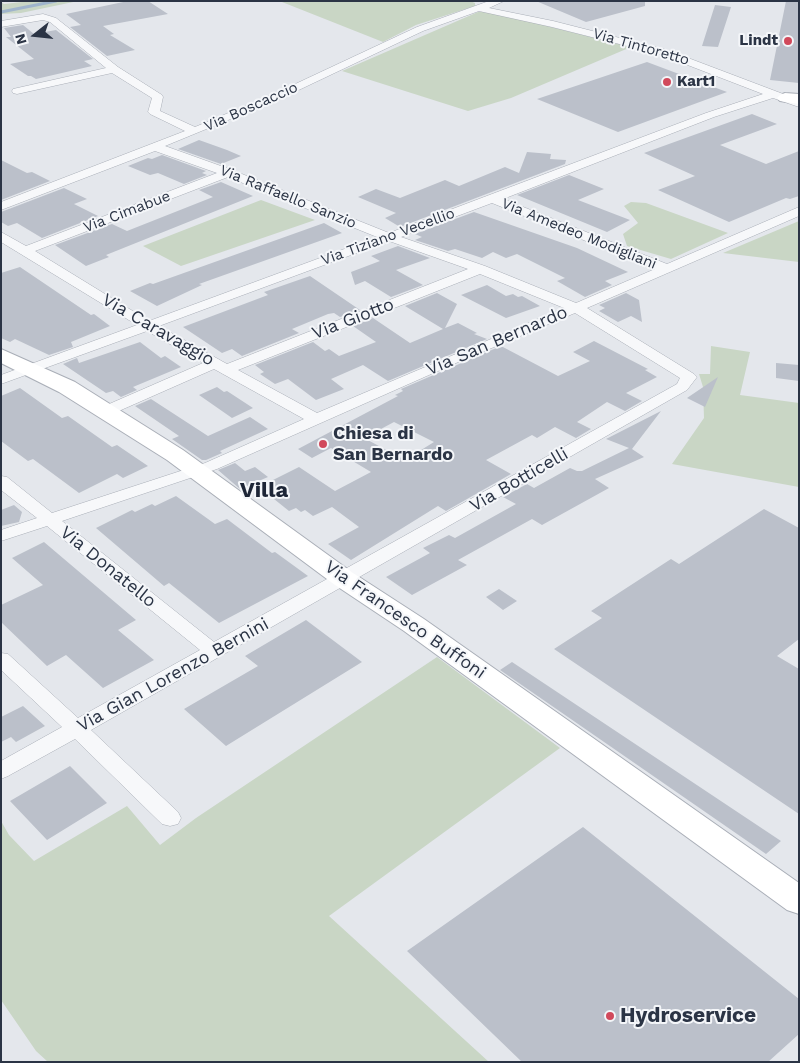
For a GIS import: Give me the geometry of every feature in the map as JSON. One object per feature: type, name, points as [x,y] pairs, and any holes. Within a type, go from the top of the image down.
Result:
[{"type":"street","name":"Via Boscaccio","points":[[1,206],[195,132],[280,95],[420,29],[481,5],[499,1]]},
{"type":"street","name":"Via Tintoretto","points":[[481,5],[510,14],[629,42],[684,58],[789,99]]},
{"type":"street","points":[[1,24],[43,17],[53,20],[114,69],[158,97],[154,112],[195,132]]},
{"type":"street","points":[[17,91],[114,69]]},
{"type":"street","name":"Via Tiziano Vecellio","points":[[1,380],[386,236],[492,199],[710,115],[789,99]]},
{"type":"street","name":"Via Raffaello Sanzio","points":[[156,147],[228,173],[386,236],[480,269],[576,308],[689,377]]},
{"type":"street","name":"Via Cimabue","points":[[26,250],[228,173]]},
{"type":"street","name":"Via Amedeo Modigliani","points":[[492,199],[666,268]]},
{"type":"street","name":"Via San Bernardo","points":[[1,536],[196,471],[799,211]]},
{"type":"street","name":"Via Caravaggio","points":[[1,236],[148,326],[317,420]]},
{"type":"street","name":"Via Giotto","points":[[106,411],[220,366],[480,269]]},
{"type":"street","name":"Via Francesco Buffoni","points":[[1,355],[67,387],[175,455],[344,579],[414,625],[799,901]]},
{"type":"street","name":"Via Botticelli","points":[[344,579],[682,387],[689,377]]},
{"type":"street","name":"Via Donatello","points":[[1,481],[214,652]]},
{"type":"street","name":"Via Gian Lorenzo Bernini","points":[[1,771],[344,579]]},
{"type":"street","points":[[1,660],[76,728],[170,818]]},
{"type":"green space","points":[[31,1],[78,1],[21,13],[1,14],[1,2],[4,4]]},
{"type":"green space","points":[[470,1],[475,3],[475,6],[416,25],[383,42],[282,2]]},
{"type":"green space","points":[[478,12],[492,12],[631,47],[511,98],[468,111],[342,71]]},
{"type":"green space","points":[[261,200],[315,220],[181,266],[143,246]]},
{"type":"green space","points":[[631,202],[646,203],[728,233],[671,259],[627,246],[623,234],[638,223],[624,206]]},
{"type":"green space","points":[[799,221],[799,262],[723,253]]},
{"type":"green space","points":[[711,346],[750,352],[740,395],[799,403],[799,487],[672,464],[704,418],[703,387],[699,374],[710,374]]},
{"type":"green space","points":[[437,657],[560,748],[329,916],[489,1062],[48,1062],[36,1051],[1,1000],[1,821],[9,835],[34,861],[127,806],[160,845],[196,818]]},
{"type":"building","points":[[128,1],[148,1],[168,14],[103,26],[114,34],[110,35],[135,50],[107,56],[70,27],[81,25],[66,14]]},
{"type":"building","points":[[536,1],[645,1],[645,6],[586,22]]},
{"type":"building","name":"Lindt","points":[[786,1],[799,1],[799,83],[770,80]]},
{"type":"building","points":[[715,5],[731,7],[718,47],[702,46]]},
{"type":"building","points":[[23,25],[34,34],[56,30],[93,59],[84,61],[92,66],[36,79],[28,76],[10,64],[34,59],[6,37],[11,37],[4,28]]},
{"type":"building","points":[[647,62],[727,92],[618,132],[537,99]]},
{"type":"building","points":[[752,114],[777,124],[720,145],[766,164],[799,151],[799,196],[790,199],[786,198],[729,222],[658,190],[695,176],[644,153]]},
{"type":"building","points":[[199,140],[241,156],[221,164],[178,149]]},
{"type":"building","points":[[527,152],[551,154],[550,159],[566,160],[565,164],[400,227],[385,218],[396,213],[358,197],[376,189],[400,198],[445,180],[459,186],[505,167],[519,173]]},
{"type":"building","points":[[162,155],[206,171],[202,173],[207,175],[184,184],[158,173],[150,175],[128,166]]},
{"type":"building","points":[[1,160],[27,173],[32,172],[50,181],[1,200]]},
{"type":"building","points":[[569,175],[604,189],[578,200],[630,220],[607,232],[517,195]]},
{"type":"building","points":[[221,182],[253,196],[106,255],[109,257],[86,266],[55,245],[112,224],[127,231],[213,197],[199,190]]},
{"type":"building","points":[[64,188],[87,199],[74,204],[98,216],[42,238],[17,223],[8,226],[1,222],[1,212]]},
{"type":"building","points":[[474,212],[577,248],[628,272],[605,281],[612,285],[585,297],[557,281],[565,278],[517,254],[506,258],[493,252],[482,258],[455,249],[448,251],[415,240],[422,237],[415,234]]},
{"type":"building","points":[[324,223],[342,233],[199,284],[202,285],[157,306],[130,291],[150,283],[153,284]]},
{"type":"building","points":[[398,246],[430,258],[396,270],[423,285],[391,297],[365,281],[355,285],[351,272],[380,261],[371,256]]},
{"type":"building","points":[[20,267],[110,326],[71,342],[73,347],[49,355],[15,339],[10,342],[1,338],[1,273]]},
{"type":"building","points":[[310,276],[360,310],[340,317],[334,313],[328,314],[292,329],[299,333],[242,356],[232,349],[222,353],[183,327],[268,295],[264,292]]},
{"type":"building","points":[[487,285],[506,296],[513,294],[518,297],[522,296],[540,306],[506,318],[461,295]]},
{"type":"building","points":[[437,293],[457,304],[445,328],[458,323],[477,333],[474,334],[487,339],[388,381],[363,365],[331,379],[344,389],[316,400],[288,379],[275,384],[260,374],[264,372],[255,365],[313,342],[325,351],[329,349],[339,356],[376,342],[353,326],[373,318],[410,343],[443,329],[405,306]]},
{"type":"building","points":[[626,293],[639,300],[642,322],[631,316],[618,322],[599,311],[605,308],[599,305]]},
{"type":"building","points":[[594,341],[648,369],[645,370],[657,377],[626,393],[642,401],[625,411],[607,402],[577,422],[591,429],[576,438],[555,427],[537,438],[532,435],[486,460],[511,474],[446,511],[438,506],[351,560],[328,544],[359,527],[332,507],[313,516],[305,510],[301,512],[296,508],[289,511],[259,487],[299,467],[335,491],[371,472],[331,448],[312,458],[298,449],[398,396],[395,395],[403,391],[401,389],[501,346],[558,376],[590,361],[573,352]],"holes":[[[394,422],[434,442],[405,460],[364,438]]]},
{"type":"building","points":[[140,342],[161,358],[165,356],[181,367],[133,387],[137,390],[121,397],[113,391],[106,393],[63,364],[77,358],[79,363]]},
{"type":"building","points":[[776,363],[799,365],[799,381],[776,378]]},
{"type":"building","points":[[718,377],[705,407],[687,398]]},
{"type":"building","points":[[217,387],[224,392],[227,391],[253,408],[232,418],[199,395]]},
{"type":"building","points":[[20,388],[62,418],[68,416],[112,447],[117,445],[148,466],[123,478],[117,474],[79,493],[33,459],[28,461],[1,441],[1,396]]},
{"type":"building","points":[[151,399],[208,436],[250,417],[268,429],[220,451],[222,453],[202,460],[172,439],[179,436],[135,406]]},
{"type":"building","points":[[661,411],[632,449],[644,457],[595,479],[609,488],[542,525],[532,519],[458,560],[467,565],[412,595],[386,577],[430,553],[423,548],[449,535],[455,538],[516,504],[503,497],[527,484],[534,488],[570,468],[582,471],[629,448],[606,439]]},
{"type":"building","points":[[235,463],[245,471],[255,467],[268,477],[240,489],[218,470]]},
{"type":"building","points":[[176,496],[215,524],[227,519],[272,553],[275,552],[308,576],[219,623],[169,583],[164,586],[96,528],[132,510],[135,512],[152,504],[155,506]]},
{"type":"building","points":[[14,505],[22,512],[19,522],[1,526],[1,510]]},
{"type":"building","points":[[764,509],[799,528],[799,639],[777,656],[799,669],[799,814],[554,649],[602,618],[591,611],[671,559],[679,564]]},
{"type":"building","points":[[44,542],[136,620],[118,630],[154,660],[103,688],[66,655],[47,666],[1,622],[1,605],[43,585],[12,558]]},
{"type":"building","points":[[499,589],[517,601],[503,610],[486,597]]},
{"type":"building","points":[[306,620],[362,662],[226,746],[184,709],[258,666],[245,656]]},
{"type":"building","points":[[512,662],[781,841],[766,854],[500,670]]},
{"type":"building","points":[[23,706],[45,726],[16,742],[11,737],[1,742],[1,717]]},
{"type":"building","points":[[70,766],[107,803],[47,840],[10,801]]},
{"type":"building","points":[[583,827],[799,999],[799,1034],[768,1062],[522,1062],[407,951]]},
{"type":"waterway","points":[[1,12],[56,1]]},
{"type":"place","name":"Lindt","points":[[788,41]]},
{"type":"place","name":"Kart1","points":[[667,82]]},
{"type":"place","name":"Chiesa di San Bernardo","points":[[323,444]]},
{"type":"place","name":"Hydroservice","points":[[610,1016]]},
{"type":"district","name":"Villa","points":[[264,491]]}]
